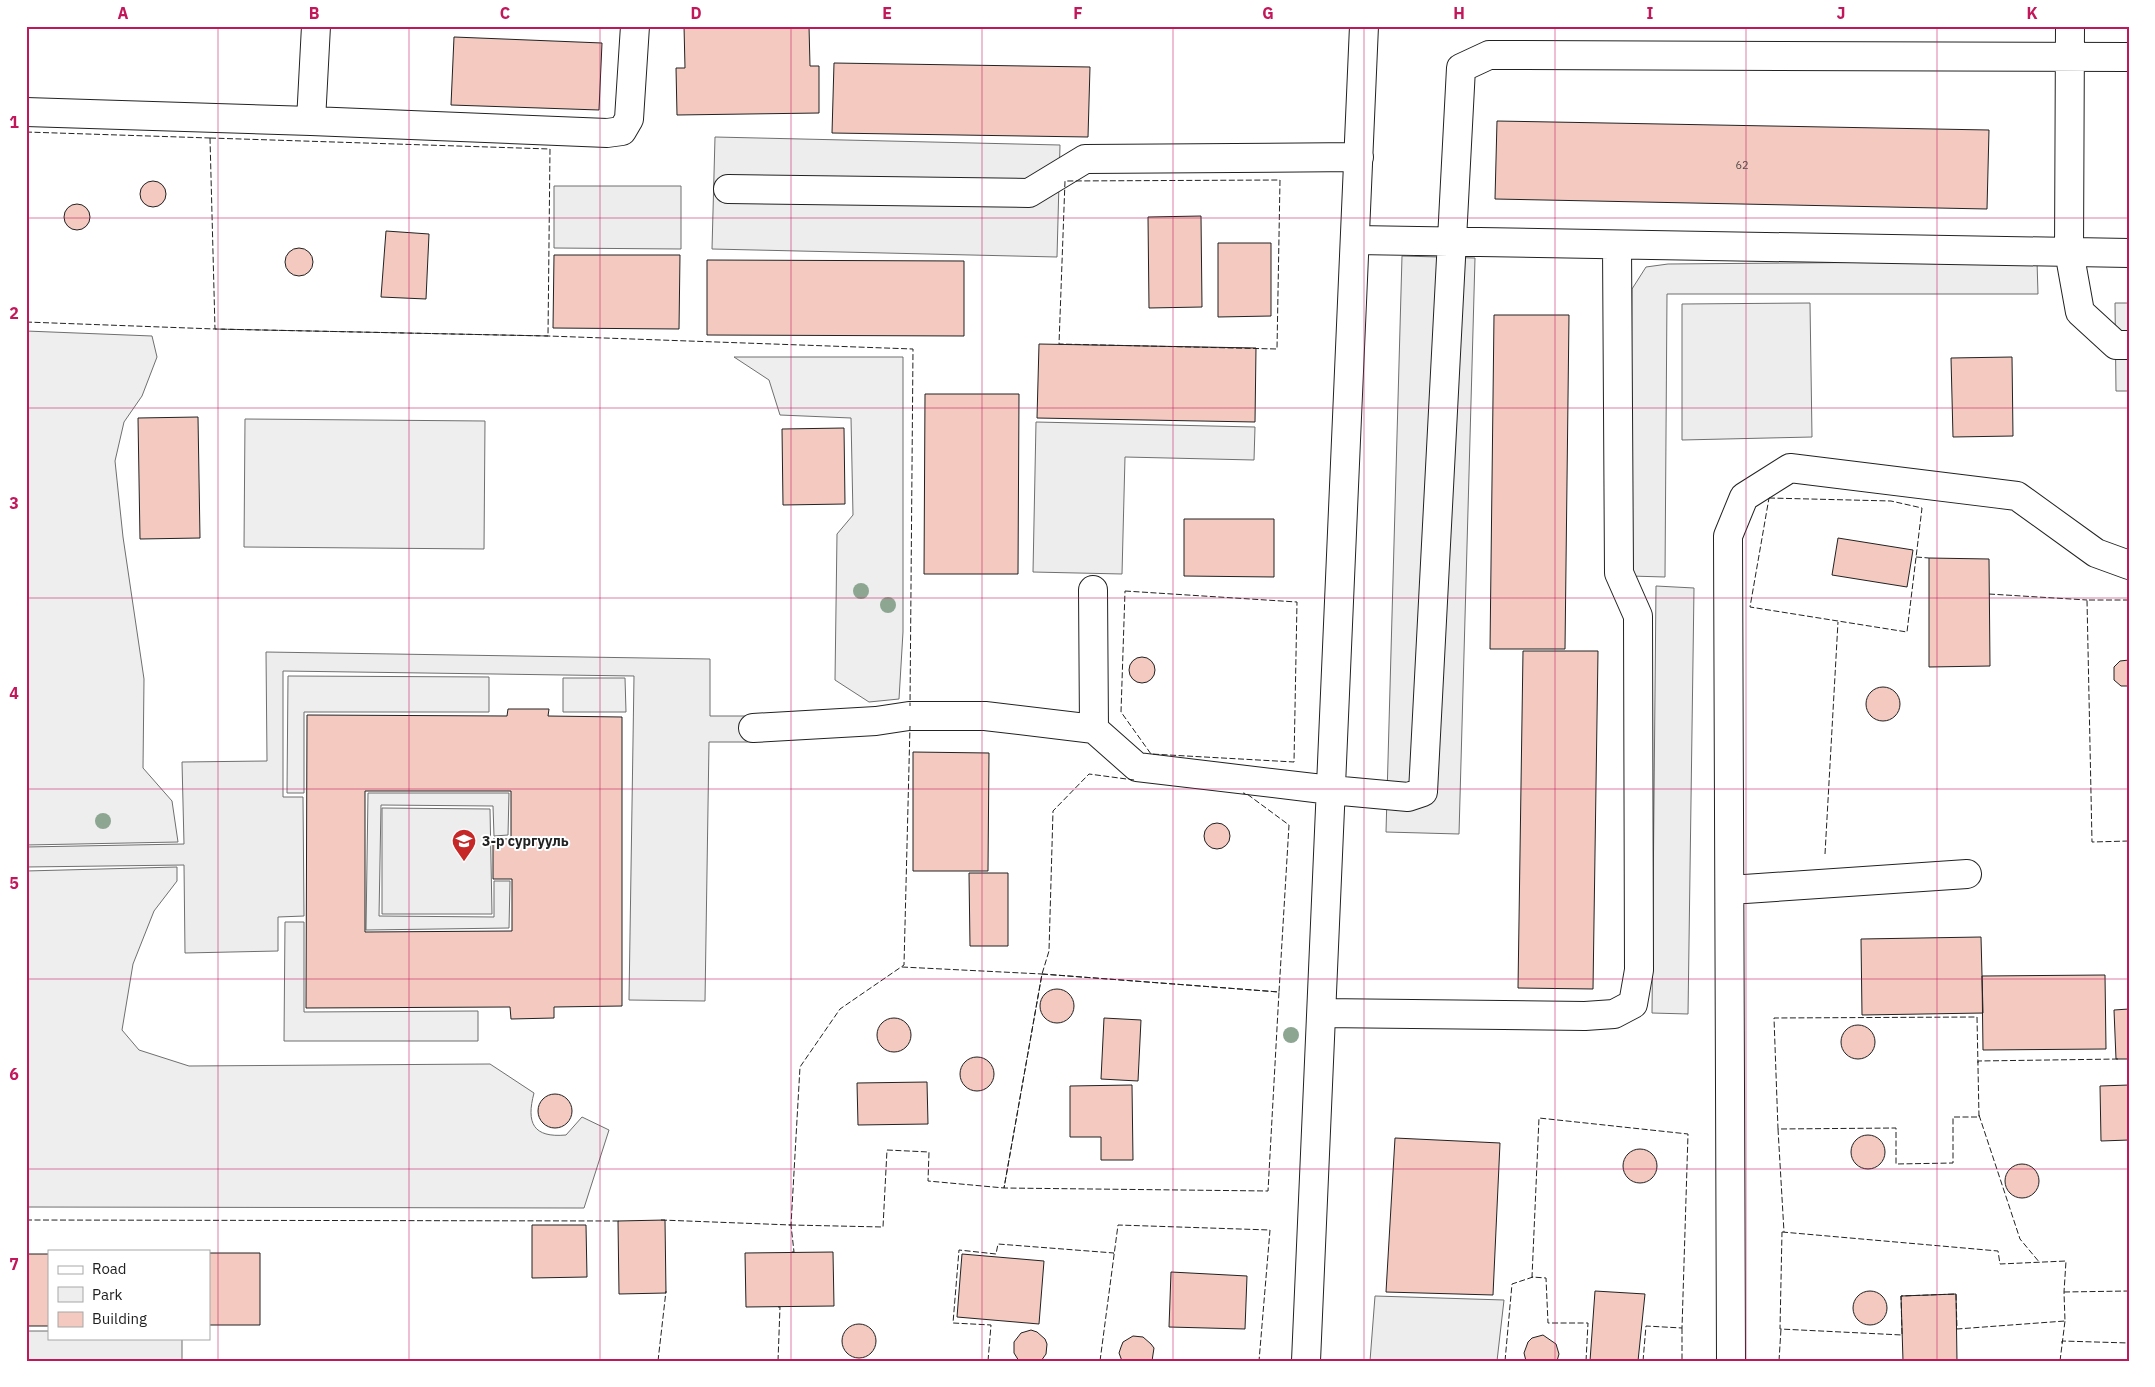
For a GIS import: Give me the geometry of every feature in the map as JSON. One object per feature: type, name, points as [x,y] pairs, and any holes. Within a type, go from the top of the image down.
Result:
[{"type":"street","points":[[311,121],[316,26]]},
{"type":"street","points":[[26,112],[311,121],[606,134],[622,130],[629,119],[636,26]]},
{"type":"street","points":[[1306,1361],[1360,157],[1364,26]]},
{"type":"street","points":[[2070,26],[2069,251],[2080,312],[2116,344],[2129,345]]},
{"type":"street","points":[[753,728],[876,722],[910,716],[985,716],[1094,729],[1137,767],[1331,790],[1408,797],[1423,792],[1461,68],[1490,55],[2129,57]]},
{"type":"street","points":[[728,189],[1029,193],[1085,159],[1360,157]]},
{"type":"street","points":[[1356,240],[1617,246],[2129,253]]},
{"type":"street","points":[[1322,1013],[1585,1016],[1614,1014],[1633,1004],[1639,970],[1638,616],[1619,573],[1617,246]]},
{"type":"street","points":[[1731,1361],[1728,536],[1744,497],[1790,468],[2016,496],[2096,553],[2129,566]]},
{"type":"street","points":[[1093,590],[1094,729]]},
{"type":"street","points":[[1730,890],[1967,874]]},
{"type":"green space","points":[[26,331],[152,336],[157,357],[142,396],[124,422],[115,461],[123,537],[144,679],[143,768],[172,801],[178,842],[26,845]]},
{"type":"green space","points":[[734,357],[903,357],[903,632],[899,699],[869,702],[835,680],[837,534],[853,515],[851,418],[780,415],[769,380]]},
{"type":"green space","points":[[245,419],[485,421],[484,549],[244,547]]},
{"type":"green space","points":[[288,676],[489,677],[489,712],[304,712],[304,793],[287,793]]},
{"type":"green space","points":[[563,678],[625,678],[626,712],[563,712]]},
{"type":"green space","points":[[368,793],[509,793],[508,835],[494,836],[493,806],[381,805],[379,916],[494,917],[494,881],[510,881],[509,928],[366,930]]},
{"type":"green space","points":[[177,867],[177,881],[154,911],[133,964],[122,1030],[139,1050],[189,1066],[490,1064],[534,1093],[531,1113],[532,1120],[539,1131],[546,1134],[566,1135],[582,1117],[609,1130],[584,1208],[26,1207],[26,871]]},
{"type":"green space","points":[[285,922],[304,922],[304,1012],[478,1011],[478,1041],[284,1041]]},
{"type":"shaded area","points":[[715,137],[1060,145],[1057,257],[712,249]]},
{"type":"shaded area","points":[[554,186],[681,186],[681,249],[554,248]]},
{"type":"shaded area","points":[[1402,256],[1475,258],[1459,834],[1386,832]]},
{"type":"shaded area","points":[[2037,261],[2038,294],[1667,294],[1665,577],[1630,576],[1632,289],[1646,267],[1668,264]]},
{"type":"shaded area","points":[[1810,303],[1812,437],[1682,440],[1682,304]]},
{"type":"shaded area","points":[[2115,303],[2129,303],[2129,391],[2116,391]]},
{"type":"shaded area","points":[[1036,422],[1255,427],[1254,460],[1125,457],[1122,574],[1033,572]]},
{"type":"shaded area","points":[[1656,586],[1694,588],[1688,1014],[1652,1013]]},
{"type":"shaded area","points":[[266,652],[710,659],[710,716],[753,716],[753,742],[709,742],[705,1001],[629,1000],[634,676],[283,671],[283,797],[303,797],[304,916],[278,917],[278,951],[185,953],[184,865],[26,867],[26,847],[184,844],[182,762],[267,761]]},
{"type":"shaded area","points":[[382,808],[490,809],[492,914],[382,914]]},
{"type":"shaded area","points":[[1375,1296],[1504,1300],[1497,1361],[1370,1361]]},
{"type":"shaded area","points":[[26,1331],[48,1331],[48,1340],[182,1340],[182,1361],[26,1361]]},
{"type":"building","points":[[684,26],[809,26],[810,66],[819,66],[819,113],[677,115],[676,68],[685,68]]},
{"type":"building","points":[[454,37],[602,43],[599,110],[451,105]]},
{"type":"building","points":[[834,63],[1090,67],[1088,137],[832,133]]},
{"type":"building","points":[[1497,121],[1989,130],[1987,209],[1495,199]]},
{"type":"building","points":[[153,181],[163,184],[166,194],[163,204],[153,207],[143,204],[140,194],[143,184]]},
{"type":"building","points":[[77,204],[87,207],[90,217],[87,227],[77,230],[67,227],[64,217],[67,207]]},
{"type":"building","points":[[1201,216],[1202,307],[1149,308],[1148,217]]},
{"type":"building","points":[[386,231],[429,234],[426,299],[381,297]]},
{"type":"building","points":[[1218,243],[1271,243],[1271,316],[1218,317]]},
{"type":"building","points":[[299,248],[309,252],[313,262],[309,272],[299,276],[289,272],[285,262],[289,252]]},
{"type":"building","points":[[554,255],[680,255],[679,329],[553,328]]},
{"type":"building","points":[[707,260],[964,261],[964,336],[707,335]]},
{"type":"building","points":[[1494,315],[1569,315],[1565,649],[1490,649]]},
{"type":"building","points":[[1039,344],[1256,348],[1255,422],[1037,418]]},
{"type":"building","points":[[2012,357],[2013,436],[1953,437],[1951,358]]},
{"type":"building","points":[[925,394],[1019,394],[1018,574],[924,574]]},
{"type":"building","points":[[198,417],[200,538],[140,539],[138,418]]},
{"type":"building","points":[[844,428],[845,504],[783,505],[782,429]]},
{"type":"building","points":[[1184,519],[1274,519],[1274,577],[1184,576]]},
{"type":"building","points":[[1838,538],[1913,550],[1907,587],[1832,575]]},
{"type":"building","points":[[1929,558],[1989,559],[1990,666],[1929,667]]},
{"type":"building","points":[[1523,651],[1598,651],[1593,989],[1518,988]]},
{"type":"building","points":[[1142,657],[1152,660],[1155,670],[1152,680],[1142,683],[1132,680],[1129,670],[1132,660]]},
{"type":"building","points":[[2129,660],[2129,686],[2121,686],[2114,680],[2114,667],[2120,661]]},
{"type":"building","points":[[1883,687],[1890,688],[1895,692],[1899,697],[1899,711],[1895,716],[1890,720],[1883,721],[1876,720],[1871,716],[1867,711],[1866,704],[1867,697],[1871,692],[1876,688]]},
{"type":"building","name":"3-р сургууль","points":[[508,709],[549,709],[548,716],[622,717],[622,1006],[554,1007],[554,1018],[511,1019],[510,1007],[306,1008],[307,715],[507,716]],"holes":[[[365,791],[511,791],[511,839],[493,839],[493,879],[512,879],[512,931],[365,932]]]},
{"type":"building","points":[[913,752],[989,753],[988,871],[913,871]]},
{"type":"building","points":[[1217,823],[1227,826],[1230,836],[1227,846],[1217,849],[1207,846],[1204,836],[1207,826]]},
{"type":"building","points":[[969,873],[1008,873],[1008,946],[970,946]]},
{"type":"building","points":[[1981,937],[1983,1013],[1862,1015],[1861,939]]},
{"type":"building","points":[[2105,975],[2106,1049],[1983,1050],[1982,976]]},
{"type":"building","points":[[1057,989],[1064,990],[1069,994],[1073,999],[1073,1013],[1069,1018],[1064,1022],[1057,1023],[1050,1022],[1045,1018],[1041,1013],[1040,1006],[1041,999],[1045,994],[1050,990]]},
{"type":"building","points":[[2129,1009],[2129,1059],[2116,1059],[2114,1010]]},
{"type":"building","points":[[894,1018],[901,1019],[906,1023],[910,1028],[910,1042],[906,1047],[901,1051],[894,1052],[887,1051],[882,1047],[878,1042],[877,1035],[878,1028],[882,1023],[887,1019]]},
{"type":"building","points":[[1104,1018],[1141,1020],[1138,1081],[1101,1079]]},
{"type":"building","points":[[1858,1025],[1865,1026],[1870,1030],[1874,1035],[1874,1049],[1870,1054],[1865,1058],[1858,1059],[1851,1058],[1846,1054],[1842,1049],[1841,1042],[1842,1035],[1846,1030],[1851,1026]]},
{"type":"building","points":[[977,1057],[984,1058],[989,1062],[993,1067],[993,1081],[989,1086],[984,1090],[977,1091],[970,1090],[965,1086],[961,1081],[960,1074],[961,1067],[965,1062],[970,1058]]},
{"type":"building","points":[[927,1082],[928,1124],[858,1125],[857,1083]]},
{"type":"building","points":[[1132,1085],[1133,1160],[1101,1160],[1101,1137],[1070,1137],[1070,1086]]},
{"type":"building","points":[[2129,1085],[2129,1140],[2101,1141],[2100,1086]]},
{"type":"building","points":[[555,1094],[562,1095],[567,1099],[571,1104],[571,1118],[567,1123],[562,1127],[555,1128],[548,1127],[543,1123],[539,1118],[538,1111],[539,1104],[543,1099],[548,1095]]},
{"type":"building","points":[[1868,1135],[1875,1136],[1880,1140],[1884,1145],[1884,1159],[1880,1164],[1875,1168],[1868,1169],[1861,1168],[1856,1164],[1852,1159],[1851,1152],[1852,1145],[1856,1140],[1861,1136]]},
{"type":"building","points":[[1395,1138],[1500,1143],[1493,1295],[1386,1292]]},
{"type":"building","points":[[1640,1149],[1647,1150],[1652,1154],[1656,1159],[1656,1173],[1652,1178],[1647,1182],[1640,1183],[1633,1182],[1628,1178],[1624,1173],[1623,1166],[1624,1159],[1628,1154],[1633,1150]]},
{"type":"building","points":[[2022,1164],[2029,1165],[2034,1169],[2038,1174],[2038,1188],[2034,1193],[2029,1197],[2022,1198],[2015,1197],[2010,1193],[2006,1188],[2005,1181],[2006,1174],[2010,1169],[2015,1165]]},
{"type":"building","points":[[665,1220],[666,1293],[619,1294],[618,1221]]},
{"type":"building","points":[[532,1225],[586,1225],[587,1277],[532,1278]]},
{"type":"building","points":[[833,1252],[834,1306],[746,1307],[745,1253]]},
{"type":"building","points":[[210,1253],[260,1253],[260,1325],[210,1325]]},
{"type":"building","points":[[26,1254],[48,1254],[48,1326],[26,1326]]},
{"type":"building","points":[[962,1254],[1044,1261],[1039,1324],[957,1317]]},
{"type":"building","points":[[1171,1272],[1247,1276],[1245,1329],[1169,1327]]},
{"type":"building","points":[[1595,1291],[1645,1294],[1638,1361],[1590,1361]]},
{"type":"building","points":[[1870,1291],[1877,1292],[1882,1296],[1886,1301],[1886,1315],[1882,1320],[1877,1324],[1870,1325],[1863,1324],[1858,1320],[1854,1315],[1853,1308],[1854,1301],[1858,1296],[1863,1292]]},
{"type":"building","points":[[1956,1294],[1957,1361],[1903,1361],[1901,1296]]},
{"type":"building","points":[[859,1324],[866,1325],[871,1329],[875,1334],[875,1348],[871,1353],[866,1357],[859,1358],[852,1357],[847,1353],[843,1348],[842,1341],[843,1334],[847,1329],[852,1325]]},
{"type":"building","points":[[1031,1330],[1037,1332],[1045,1339],[1047,1344],[1046,1354],[1041,1361],[1019,1361],[1014,1353],[1014,1342],[1021,1333]]},
{"type":"building","points":[[1543,1335],[1556,1344],[1559,1354],[1557,1361],[1526,1361],[1524,1353],[1528,1342],[1532,1338]]},
{"type":"building","points":[[1133,1336],[1143,1337],[1151,1344],[1154,1348],[1152,1361],[1122,1361],[1119,1353],[1123,1342]]},
{"type":"fence","points":[[26,132],[210,138]]},
{"type":"fence","points":[[210,138],[550,149],[548,336],[215,329],[210,138]]},
{"type":"fence","points":[[1280,180],[1277,349],[1059,344],[1065,181],[1280,180]]},
{"type":"fence","points":[[26,322],[215,329],[548,336],[913,349],[910,706]]},
{"type":"fence","points":[[1769,498],[1891,501],[1922,508],[1907,632],[1750,607],[1769,498]]},
{"type":"fence","points":[[1916,557],[1929,558]]},
{"type":"fence","points":[[1125,591],[1297,602],[1294,762],[1151,754],[1121,712],[1125,591]]},
{"type":"fence","points":[[1989,594],[2087,600]]},
{"type":"fence","points":[[2129,600],[2087,600],[2092,842],[2129,841]]},
{"type":"fence","points":[[1825,854],[1838,622]]},
{"type":"fence","points":[[661,1220],[791,1225],[800,1067],[840,1009],[904,965],[910,726]]},
{"type":"fence","points":[[791,1224],[883,1227],[887,1150],[929,1152],[928,1181],[1004,1188],[1042,974],[1049,951],[1053,811],[1089,774],[1134,780]]},
{"type":"fence","points":[[1042,974],[1279,992],[1289,825],[1243,793]]},
{"type":"fence","points":[[902,967],[1042,974]]},
{"type":"fence","points":[[1042,974],[1279,992],[1268,1191],[1004,1188],[1042,974]]},
{"type":"fence","points":[[1977,1017],[1979,1117],[1953,1117],[1953,1163],[1896,1164],[1896,1128],[1778,1129],[1774,1018],[1977,1017]]},
{"type":"fence","points":[[1978,1063],[1978,1061],[2119,1059]]},
{"type":"fence","points":[[1979,1115],[2020,1239],[2040,1263]]},
{"type":"fence","points":[[1586,1361],[1588,1323],[1548,1323],[1546,1278],[1532,1277],[1539,1118],[1688,1134],[1682,1328],[1646,1326],[1643,1361]]},
{"type":"fence","points":[[1778,1129],[1784,1232]]},
{"type":"fence","points":[[26,1220],[621,1221]]},
{"type":"fence","points":[[789,1225],[791,1225],[794,1252],[790,1252]]},
{"type":"fence","points":[[1100,1361],[1118,1225],[1270,1230],[1259,1361]]},
{"type":"fence","points":[[1782,1232],[1998,1251],[2000,1264],[2066,1261],[2065,1321],[1957,1329],[1956,1294],[1901,1296],[1902,1335],[1780,1329],[1782,1232]]},
{"type":"fence","points":[[988,1361],[991,1325],[953,1323],[959,1250],[996,1254],[998,1244],[1113,1254]]},
{"type":"fence","points":[[1505,1361],[1512,1284],[1533,1277]]},
{"type":"fence","points":[[658,1361],[666,1291]]},
{"type":"fence","points":[[2064,1292],[2129,1291]]},
{"type":"fence","points":[[778,1307],[780,1307],[778,1361]]},
{"type":"fence","points":[[2060,1361],[2065,1321],[2063,1322]]},
{"type":"fence","points":[[1682,1328],[1682,1361]]},
{"type":"fence","points":[[1779,1361],[1781,1329]]},
{"type":"fence","points":[[2062,1343],[2062,1341],[2129,1343]]},
{"type":"place","name":"3-р сургууль","points":[[464,862]]}]
